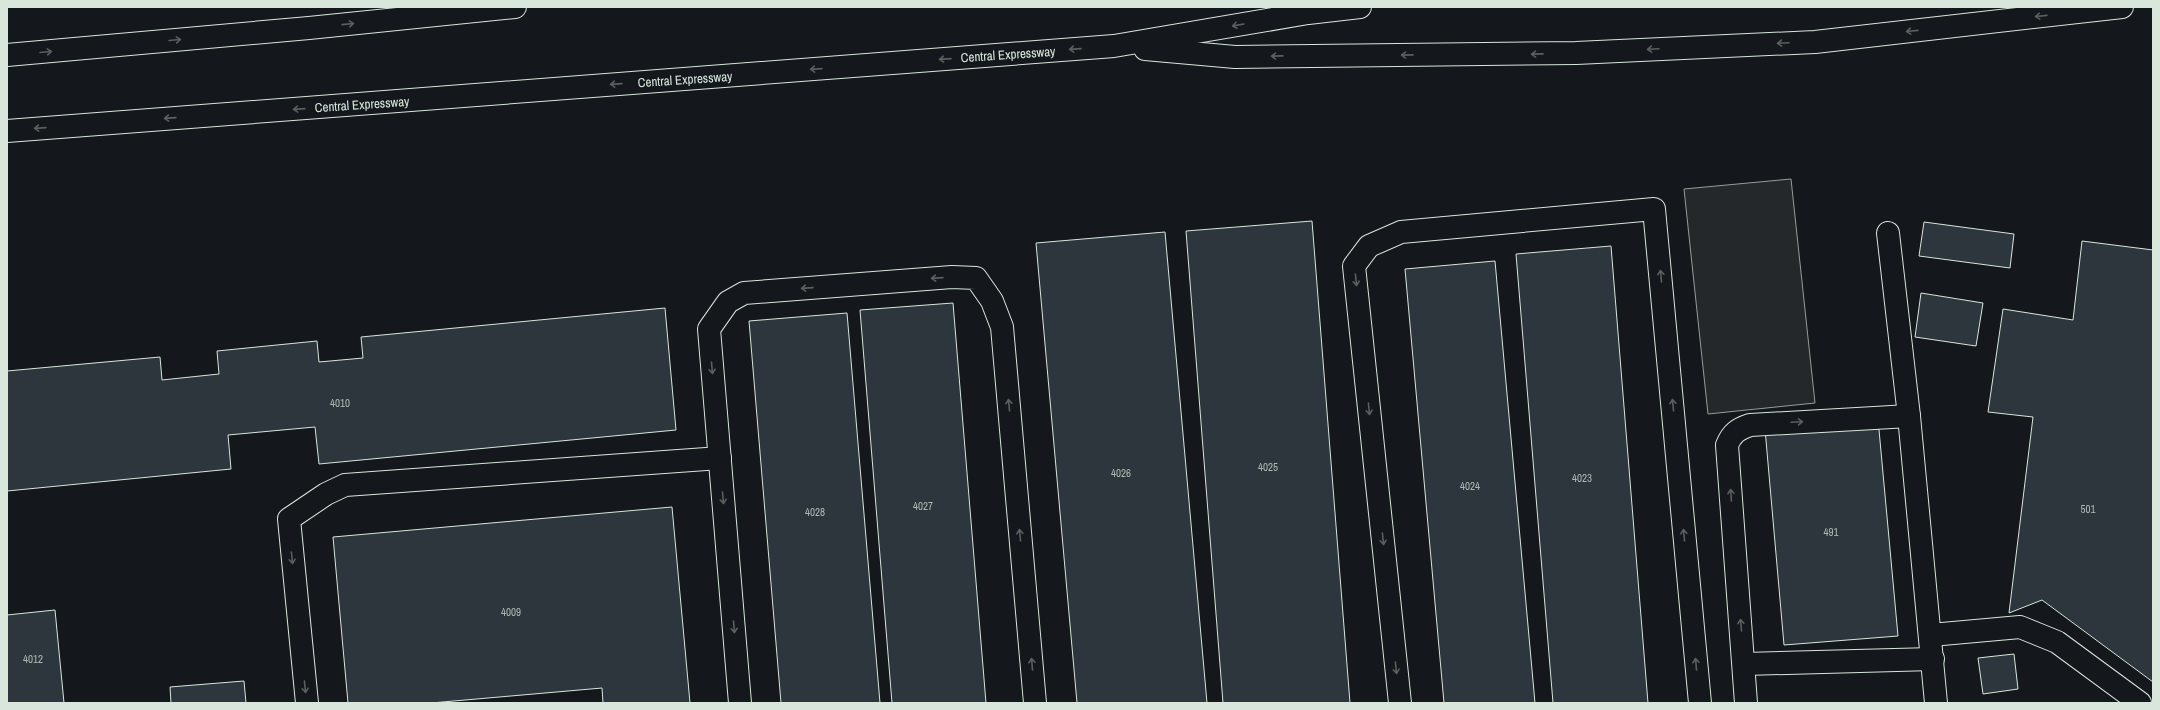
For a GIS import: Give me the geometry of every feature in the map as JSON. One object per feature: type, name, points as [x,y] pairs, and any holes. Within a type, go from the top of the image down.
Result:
[{"type":"main road","points":[[7,55],[309,28],[515,7]]},
{"type":"main road","name":"Central Expressway","points":[[7,131],[1114,46],[1308,13],[1360,7]]},
{"type":"main road","points":[[1114,46],[1235,57],[1584,53],[1815,42],[2122,7]]},
{"type":"main road","points":[[1400,703],[1354,266],[1369,246],[1400,232],[1654,209],[1700,703]]},
{"type":"main road","points":[[1888,233],[1909,416],[1931,635],[1936,703]]},
{"type":"main road","points":[[740,703],[709,329],[728,302],[744,293],[952,277],[976,278],[992,301],[1002,326],[1035,703]]},
{"type":"main road","points":[[1746,703],[1727,445],[1732,435],[1750,425],[1909,416]]},
{"type":"main road","points":[[307,703],[289,519],[326,494],[345,485],[720,458]]},
{"type":"main road","points":[[1931,635],[2020,627],[2057,642],[2140,703]]},
{"type":"main road","points":[[1744,664],[1933,659]]},
{"type":"shaded area","points":[[1791,179],[1815,403],[1708,414],[1684,189]]},
{"type":"building","points":[[1312,221],[1350,703],[1223,703],[1186,231]]},
{"type":"building","points":[[1924,222],[2014,234],[2010,268],[1919,256]]},
{"type":"building","points":[[1165,232],[1207,703],[1077,703],[1036,243]]},
{"type":"building","points":[[2082,241],[2153,250],[2153,682],[2042,600],[2009,613],[2033,417],[1988,412],[2003,309],[2073,320]]},
{"type":"building","points":[[1611,246],[1648,703],[1553,703],[1516,254]]},
{"type":"building","points":[[1495,261],[1535,703],[1444,703],[1405,269]]},
{"type":"building","points":[[1921,293],[1983,303],[1976,346],[1915,337]]},
{"type":"building","points":[[953,303],[986,703],[892,703],[860,310]]},
{"type":"building","points":[[665,308],[676,430],[319,464],[315,427],[228,435],[231,469],[7,491],[7,371],[160,357],[162,380],[219,374],[217,351],[317,341],[319,362],[363,358],[361,337]]},
{"type":"building","points":[[847,313],[880,703],[781,703],[749,321]]},
{"type":"building","points":[[1878,419],[1898,636],[1784,645],[1765,429]]},
{"type":"building","points":[[672,507],[690,703],[603,703],[602,688],[431,703],[348,703],[333,537]]},
{"type":"building","points":[[55,610],[64,703],[7,703],[7,615]]},
{"type":"building","points":[[2014,654],[2018,689],[1983,694],[1978,658]]},
{"type":"building","points":[[244,681],[246,703],[171,703],[170,687]]}]
